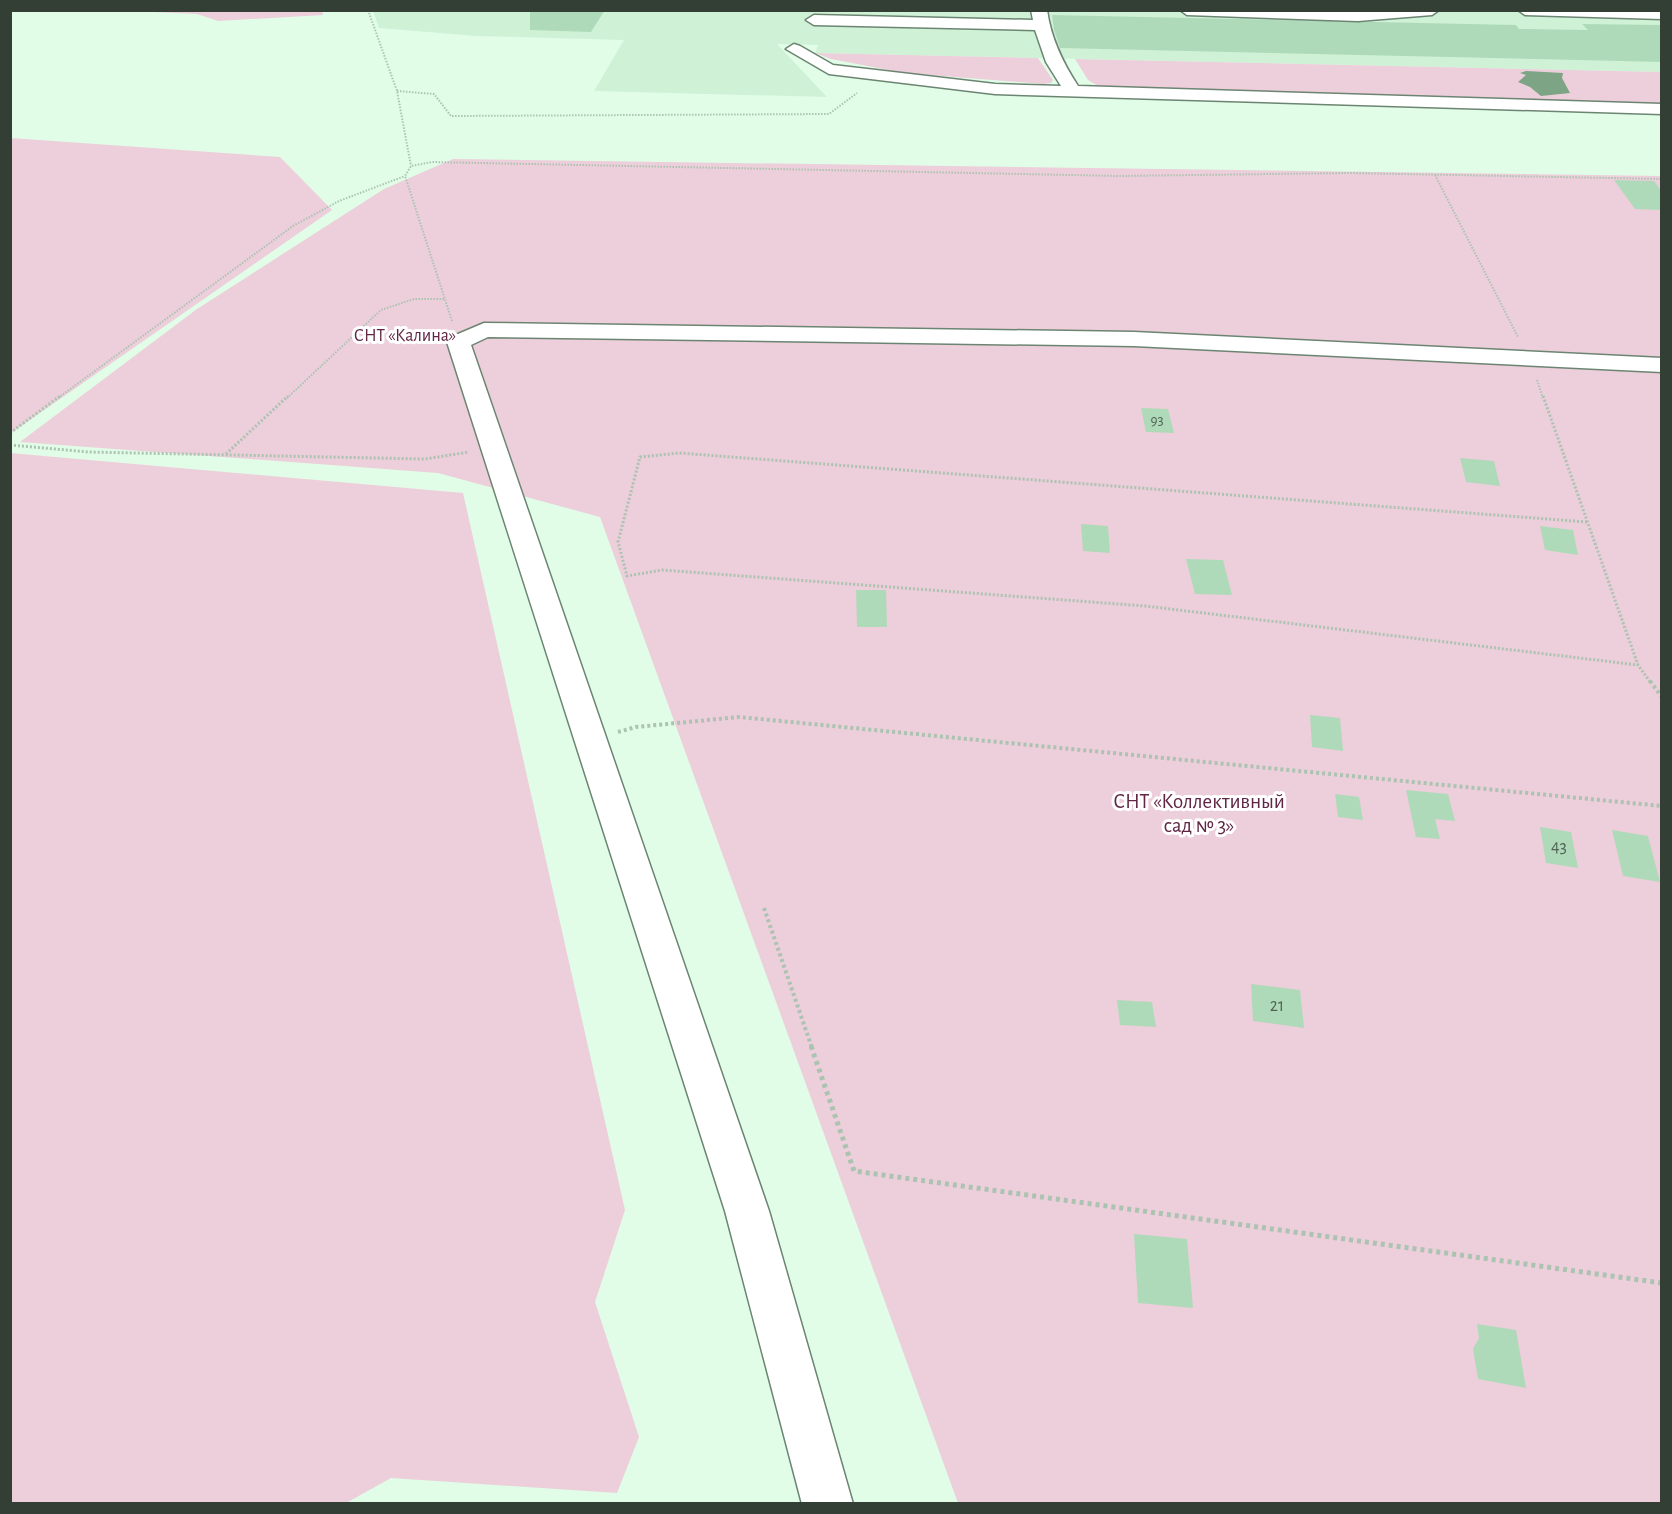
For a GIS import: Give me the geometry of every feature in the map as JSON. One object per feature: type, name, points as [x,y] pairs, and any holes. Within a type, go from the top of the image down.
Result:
[{"type":"street","points":[[1187,10],[1358,16],[1432,10]]},
{"type":"street","points":[[1525,10],[1662,14]]},
{"type":"street","points":[[814,20],[1040,18],[1054,62],[1073,91]]},
{"type":"street","points":[[794,49],[829,69],[995,89],[1662,109]]},
{"type":"street","points":[[828,1503],[747,1211],[459,342],[484,330],[1134,339],[1662,365]]},
{"type":"path","points":[[10,433],[268,243],[313,213],[369,187],[405,176],[411,166],[397,90],[368,10]]},
{"type":"path","points":[[397,90],[434,94],[451,116],[829,114],[882,75]]},
{"type":"path","points":[[411,166],[432,162],[1119,176],[1349,173],[1662,179]]},
{"type":"path","points":[[1435,175],[1529,358],[1638,665],[1662,698]]},
{"type":"path","points":[[405,176],[459,342]]},
{"type":"path","points":[[226,454],[381,310],[414,299],[445,299]]},
{"type":"path","points":[[10,445],[89,452],[426,459],[493,448]]},
{"type":"path","points":[[1587,522],[679,453],[640,457],[618,542],[627,576],[662,570],[1145,606],[1638,665]]},
{"type":"path","points":[[591,740],[636,727],[740,717],[1662,806]]},
{"type":"path","points":[[764,908],[854,1171],[1662,1283]]},
{"type":"shaded area","points":[[1661,10],[1662,72],[815,53],[818,45],[777,44],[827,97],[594,91],[624,40],[476,36],[379,28],[373,11]]},
{"type":"shaded area","points":[[1526,71],[1563,73],[1562,78],[1570,93],[1541,96],[1530,87],[1518,82],[1526,75],[1520,73]]},
{"type":"green space","points":[[130,11],[322,11],[323,15],[218,21],[197,14]]},
{"type":"green space","points":[[815,53],[1038,58],[1053,80],[1051,83],[1043,84],[904,73],[831,59]]},
{"type":"green space","points":[[1075,59],[1661,72],[1661,104],[1100,87],[1088,80]]},
{"type":"green space","points":[[10,138],[280,157],[332,210],[11,433]]},
{"type":"green space","name":"СНТ «Коллективный сад № 3»","points":[[453,159],[1661,176],[1661,1503],[958,1503],[600,517],[438,473],[20,442],[197,309],[384,189]]},
{"type":"green space","points":[[10,453],[463,493],[625,1210],[595,1302],[639,1437],[617,1493],[391,1478],[346,1503],[11,1503]]},
{"type":"building","points":[[530,10],[605,10],[591,32],[530,30]]},
{"type":"building","points":[[1052,15],[1516,25],[1519,29],[1588,30],[1582,24],[1662,25],[1662,62],[1060,48]]},
{"type":"building","points":[[1614,180],[1654,181],[1662,192],[1662,210],[1635,209]]},
{"type":"building","points":[[1141,408],[1168,409],[1174,433],[1146,432]]},
{"type":"building","points":[[1460,458],[1494,461],[1500,486],[1466,482]]},
{"type":"building","points":[[1081,524],[1108,526],[1110,553],[1083,551]]},
{"type":"building","points":[[1540,526],[1573,530],[1578,555],[1545,550]]},
{"type":"building","points":[[1186,559],[1223,560],[1232,595],[1195,594]]},
{"type":"building","points":[[856,590],[886,590],[887,627],[857,627]]},
{"type":"building","points":[[1310,715],[1340,718],[1343,751],[1312,747]]},
{"type":"building","points":[[1406,790],[1448,794],[1455,821],[1435,819],[1440,839],[1416,837]]},
{"type":"building","points":[[1335,794],[1359,797],[1363,820],[1338,817]]},
{"type":"building","points":[[1540,827],[1571,832],[1578,868],[1546,863]]},
{"type":"building","points":[[1612,830],[1648,836],[1660,882],[1623,876]]},
{"type":"building","points":[[1251,984],[1300,990],[1304,1028],[1253,1021]]},
{"type":"building","points":[[1117,1000],[1152,1002],[1156,1027],[1120,1025]]},
{"type":"building","points":[[1134,1234],[1187,1239],[1193,1308],[1138,1303]]},
{"type":"building","points":[[1477,1324],[1516,1330],[1526,1388],[1478,1379],[1473,1349],[1479,1338]]},
{"type":"park label","name":"СНТ «Калина»","points":[[405,336]]}]
